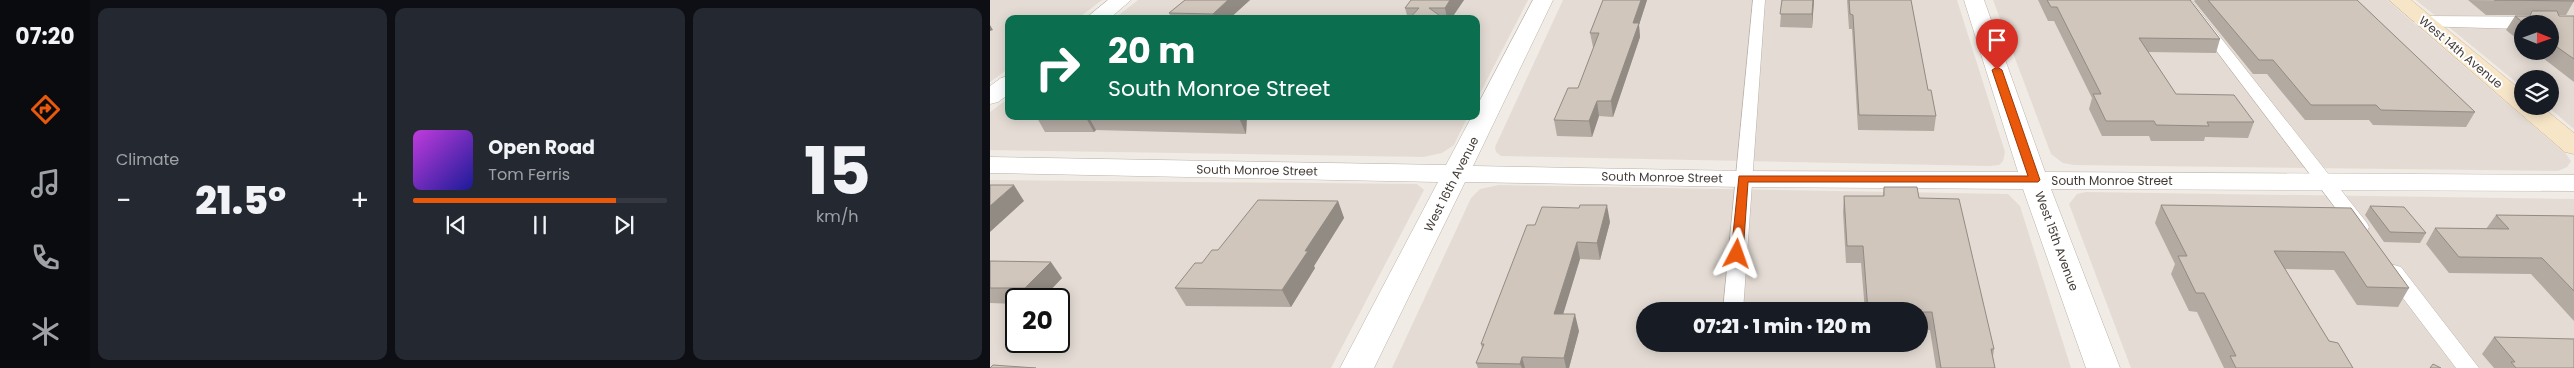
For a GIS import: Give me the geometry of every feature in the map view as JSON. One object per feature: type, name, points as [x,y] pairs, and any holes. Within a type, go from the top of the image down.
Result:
[{"type":"street","points":[[1100,15],[1121,0]]},
{"type":"street","name":"West 16th Avenue","points":[[1357,368],[1543,0]]},
{"type":"street","name":"West 15th Avenue","points":[[1974,0],[2034,180],[2103,368]]},
{"type":"street","name":"West 14th Avenue","points":[[2399,0],[2514,96]]},
{"type":"street","points":[[2425,22],[2574,22]]},
{"type":"street","points":[[990,97],[1005,86]]},
{"type":"street","points":[[2537,115],[2574,146]]},
{"type":"street","name":"South Monroe Street","points":[[990,165],[1743,179],[2574,183]]},
{"type":"lane","points":[[1734,302],[1759,0]]},
{"type":"lane","points":[[2184,0],[2372,244]]},
{"type":"lane","points":[[2384,259],[2468,368]]},
{"type":"shaded area","points":[[990,0],[1102,0],[1082,15],[1005,15],[1005,71],[990,82]]},
{"type":"shaded area","points":[[1138,0],[1528,0],[1480,93],[1480,15],[1119,15]]},
{"type":"shaded area","points":[[1563,0],[1957,0],[2005,152],[2003,161],[1999,165],[1989,166],[1501,156],[1496,152],[1495,147]]},
{"type":"shaded area","points":[[1993,0],[2387,0],[2514,109],[2514,115],[2521,115],[2566,154],[2571,161],[2567,167],[2558,171],[2074,165],[2063,163],[2051,154]]},
{"type":"shaded area","points":[[2416,0],[2574,0],[2574,129],[2558,115],[2559,70],[2514,70],[2514,80]]},
{"type":"shaded area","points":[[1005,101],[1005,120],[1466,120],[1454,145],[1442,153],[1423,157],[990,150],[990,112]]},
{"type":"shaded area","points":[[990,180],[1417,184],[1424,190],[1331,368],[990,368]]},
{"type":"shaded area","points":[[1499,185],[2008,194],[2020,206],[2071,368],[1392,368],[1471,198],[1480,189]]},
{"type":"shaded area","points":[[2086,192],[2574,199],[2574,368],[2131,368],[2069,204],[2077,194]]},
{"type":"building","points":[[1185,0],[1228,0],[1213,14],[1169,13]]},
{"type":"building","points":[[1411,0],[1450,0],[1445,8],[1429,8],[1439,15],[1413,15],[1419,8],[1405,8]]},
{"type":"building","points":[[1603,0],[1641,0],[1633,23],[1639,23],[1611,101],[1597,101],[1589,121],[1554,120],[1568,88],[1578,88],[1599,33],[1590,33]]},
{"type":"building","points":[[1782,0],[1813,0],[1812,14],[1780,14]]},
{"type":"building","points":[[1849,0],[1911,0],[1928,90],[1931,90],[1936,116],[1859,115],[1853,15],[1850,14]]},
{"type":"building","points":[[2047,0],[2190,0],[2220,39],[2139,38],[2176,94],[2234,95],[2254,122],[2207,122],[2209,126],[2156,125],[2154,121],[2106,121],[2093,94],[2101,94],[2057,7],[2051,7]]},
{"type":"building","points":[[2208,0],[2357,0],[2475,112],[2381,110],[2376,105],[2311,105],[2273,60],[2259,60]]},
{"type":"building","points":[[2494,0],[2573,0],[2574,1]]},
{"type":"building","points":[[2532,11],[2557,11],[2559,15],[2530,15]]},
{"type":"building","points":[[2559,16],[2574,16],[2574,59],[2559,48]]},
{"type":"building","points":[[990,185],[1014,185],[990,206]]},
{"type":"building","points":[[1884,187],[1917,187],[1919,198],[1959,199],[1994,349],[1991,349],[1995,368],[1941,368],[1932,312],[1928,312],[1928,302],[1867,302],[1863,246],[1847,246],[1844,196],[1884,196]]},
{"type":"building","points":[[1258,200],[1338,201],[1282,290],[1175,288],[1195,263],[1202,263],[1212,250],[1218,250]]},
{"type":"building","points":[[1580,205],[1607,205],[1597,243],[1577,242],[1554,314],[1575,314],[1564,358],[1522,357],[1520,364],[1476,363],[1484,344],[1481,344],[1527,225],[1535,225],[1542,207],[1579,208]]},
{"type":"building","points":[[2161,205],[2351,208],[2409,288],[2367,287],[2344,252],[2274,251],[2329,341],[2338,343],[2353,368],[2236,368],[2230,356],[2236,356],[2204,293],[2196,293],[2178,256],[2187,256]]},
{"type":"building","points":[[2370,206],[2404,207],[2426,233],[2390,232]]},
{"type":"building","points":[[2496,215],[2574,216],[2574,291],[2542,258],[2459,257],[2435,228],[2509,229]]},
{"type":"building","points":[[990,261],[1051,262],[1025,288],[990,288]]},
{"type":"building","points":[[2494,337],[2574,339],[2574,368],[2516,368],[2511,362],[2515,362]]},
{"type":"building","points":[[2433,364],[2441,368],[2430,368]]},
{"type":"building","points":[[993,365],[1036,368],[990,368]]},
{"type":"route","points":[[1737,254],[1743,179],[2034,180],[1997,70]]}]
